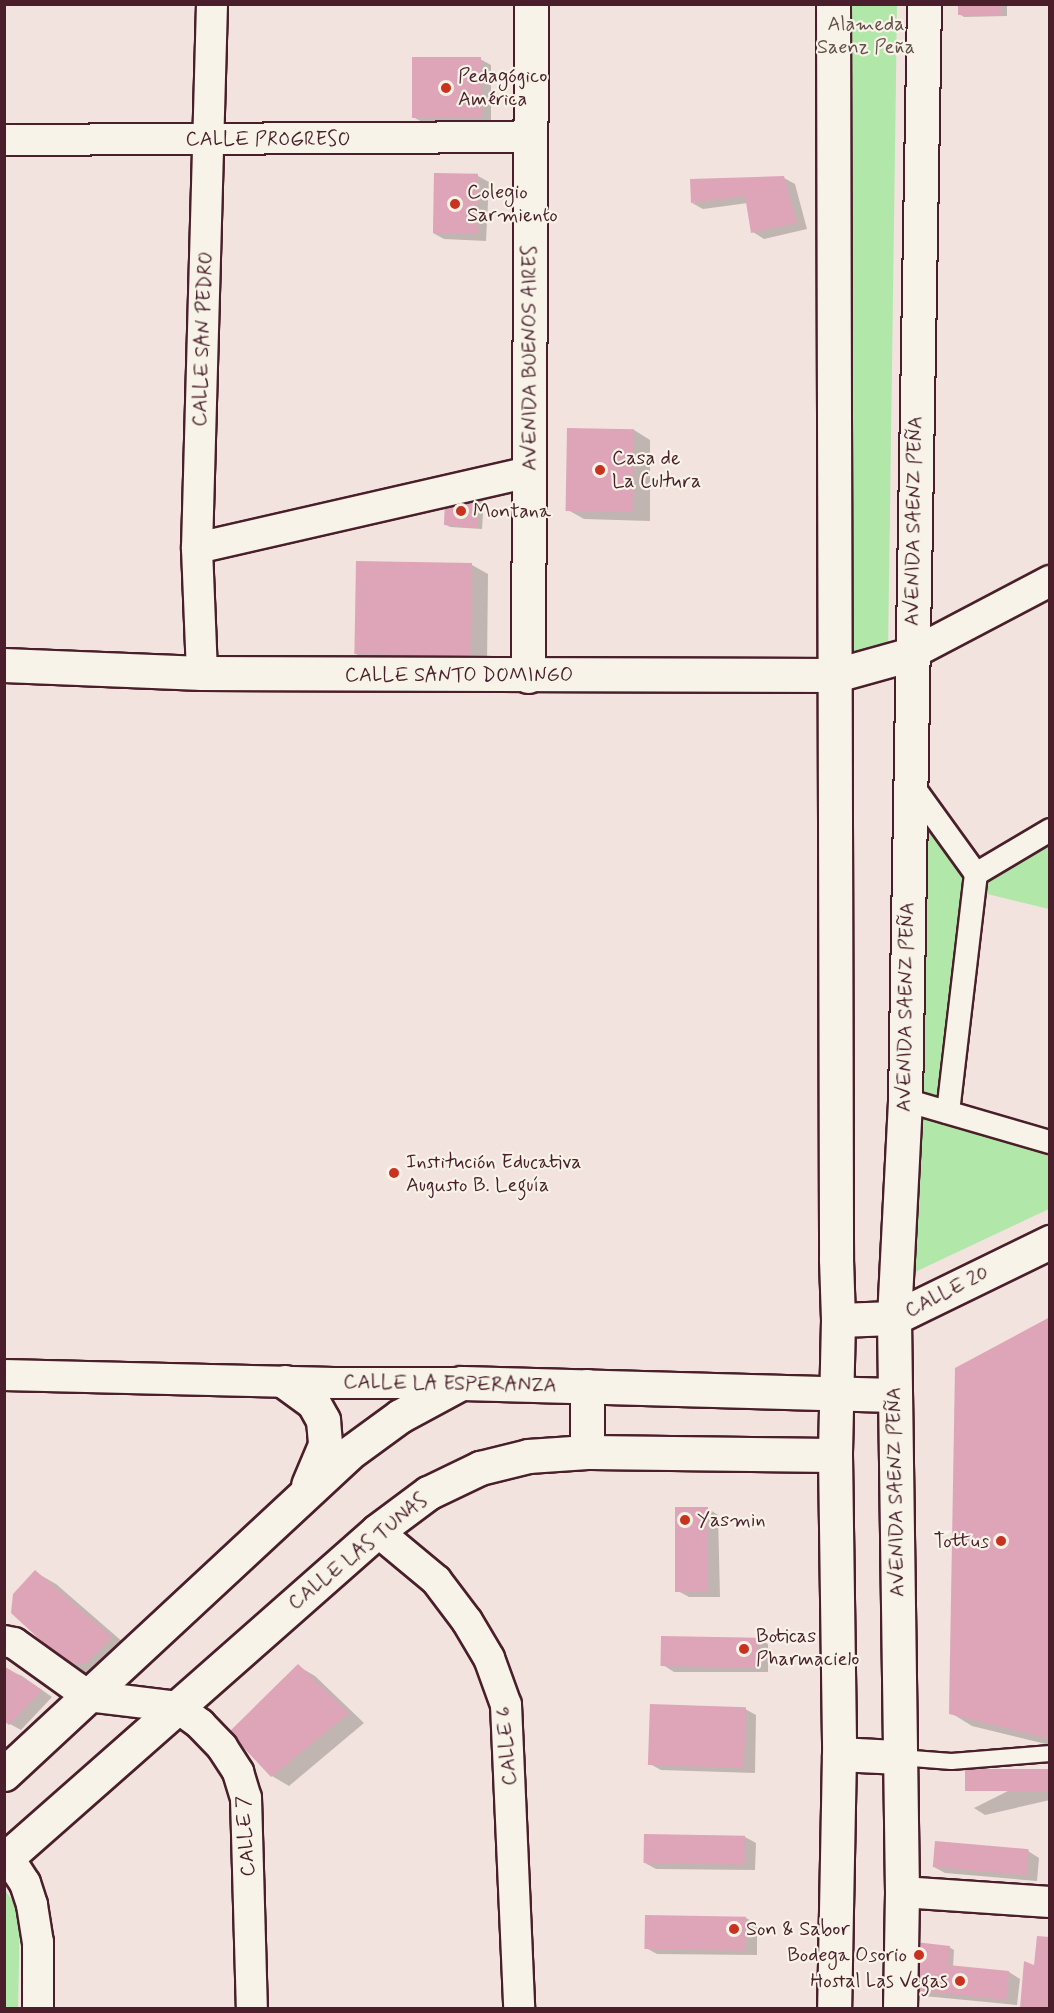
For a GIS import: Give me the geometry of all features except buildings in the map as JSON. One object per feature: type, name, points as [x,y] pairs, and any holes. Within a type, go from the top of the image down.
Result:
[{"type":"main road","name":"AVENIDA BUENOS AIRES","points":[[528,676],[531,4]]},
{"type":"main road","points":[[833,4],[838,1320],[835,1455],[839,1754],[834,2008]]},
{"type":"main road","name":"AVENIDA SAENZ PEÑA","points":[[900,2008],[902,1892],[894,1318],[905,1100],[924,4]]},
{"type":"main road","name":"CALLE SANTO DOMINGO","points":[[4,665],[202,673],[528,676],[836,675],[911,654]]},
{"type":"main road","name":"CALLE 20","points":[[838,1320],[894,1318],[1050,1242]]},
{"type":"main road","points":[[285,1382],[313,1402],[323,1420],[325,1445],[317,1469],[300,1500]]},
{"type":"main road","points":[[4,1774],[348,1454],[400,1416],[461,1383]]},
{"type":"main road","name":"CALLE LA ESPERANZA","points":[[461,1383],[895,1395]]},
{"type":"main road","points":[[587,1386],[587,1452]]},
{"type":"main road","name":"CALLE LAS TUNAS","points":[[6,1858],[377,1531],[428,1493],[480,1468],[528,1456],[587,1452],[835,1455]]},
{"type":"main road","points":[[839,1754],[899,1757]]},
{"type":"street","name":"CALLE SAN PEDRO","points":[[202,673],[197,548],[212,4]]},
{"type":"street","name":"CALLE PROGRESO","points":[[4,140],[531,137]]},
{"type":"street","points":[[197,548],[529,472]]},
{"type":"street","points":[[911,654],[1050,581]]},
{"type":"street","points":[[909,781],[976,874],[948,1112]]},
{"type":"street","points":[[976,874],[1050,830]]},
{"type":"street","points":[[905,1100],[1050,1142]]},
{"type":"street","name":"CALLE LA ESPERANZA","points":[[4,1375],[285,1382],[461,1383]]},
{"type":"street","name":"CALLE 6","points":[[377,1531],[436,1580],[467,1621],[489,1658],[506,1705],[519,2008]]},
{"type":"street","points":[[4,1641],[14,1643],[88,1696],[177,1707]]},
{"type":"street","name":"CALLE 7","points":[[177,1707],[200,1725],[222,1747],[238,1772],[246,1797],[252,2008]]},
{"type":"street","points":[[6,1858],[26,1883],[32,1905],[38,1942],[38,2008]]},
{"type":"street","points":[[902,1892],[1050,1902]]},
{"type":"lane","points":[[899,1757],[951,1761],[1050,1753]]},
{"type":"green space","name":"Alameda Saenz Peña","points":[[833,5],[897,5],[888,652],[846,661]]},
{"type":"green space","points":[[918,809],[970,876],[943,1105],[911,1098]]},
{"type":"green space","points":[[1049,832],[1049,909],[979,892],[992,871]]},
{"type":"green space","points":[[909,1113],[1049,1153],[1049,1209],[915,1272],[906,1266]]},
{"type":"green space","points":[[4,1889],[20,1911],[18,2008],[5,2008]]},
{"type":"place","name":"Pedagógico América","points":[[446,88]]},
{"type":"place","name":"Colegio Sarmiento","points":[[455,204]]},
{"type":"place","name":"Casa de La Cultura","points":[[600,470]]},
{"type":"place","name":"Montana","points":[[461,511]]},
{"type":"place","name":"Institución Educativa Augusto B. Leguía","points":[[394,1173]]},
{"type":"place","name":"Yasmin","points":[[685,1520]]},
{"type":"place","name":"Tottus","points":[[1001,1541]]},
{"type":"place","name":"Boticas Pharmacielo","points":[[744,1649]]},
{"type":"place","name":"Son & Sabor","points":[[734,1929]]},
{"type":"place","name":"Bodega Osorio","points":[[919,1955]]},
{"type":"place","name":"Hostal Las Vegas","points":[[960,1981]]}]
